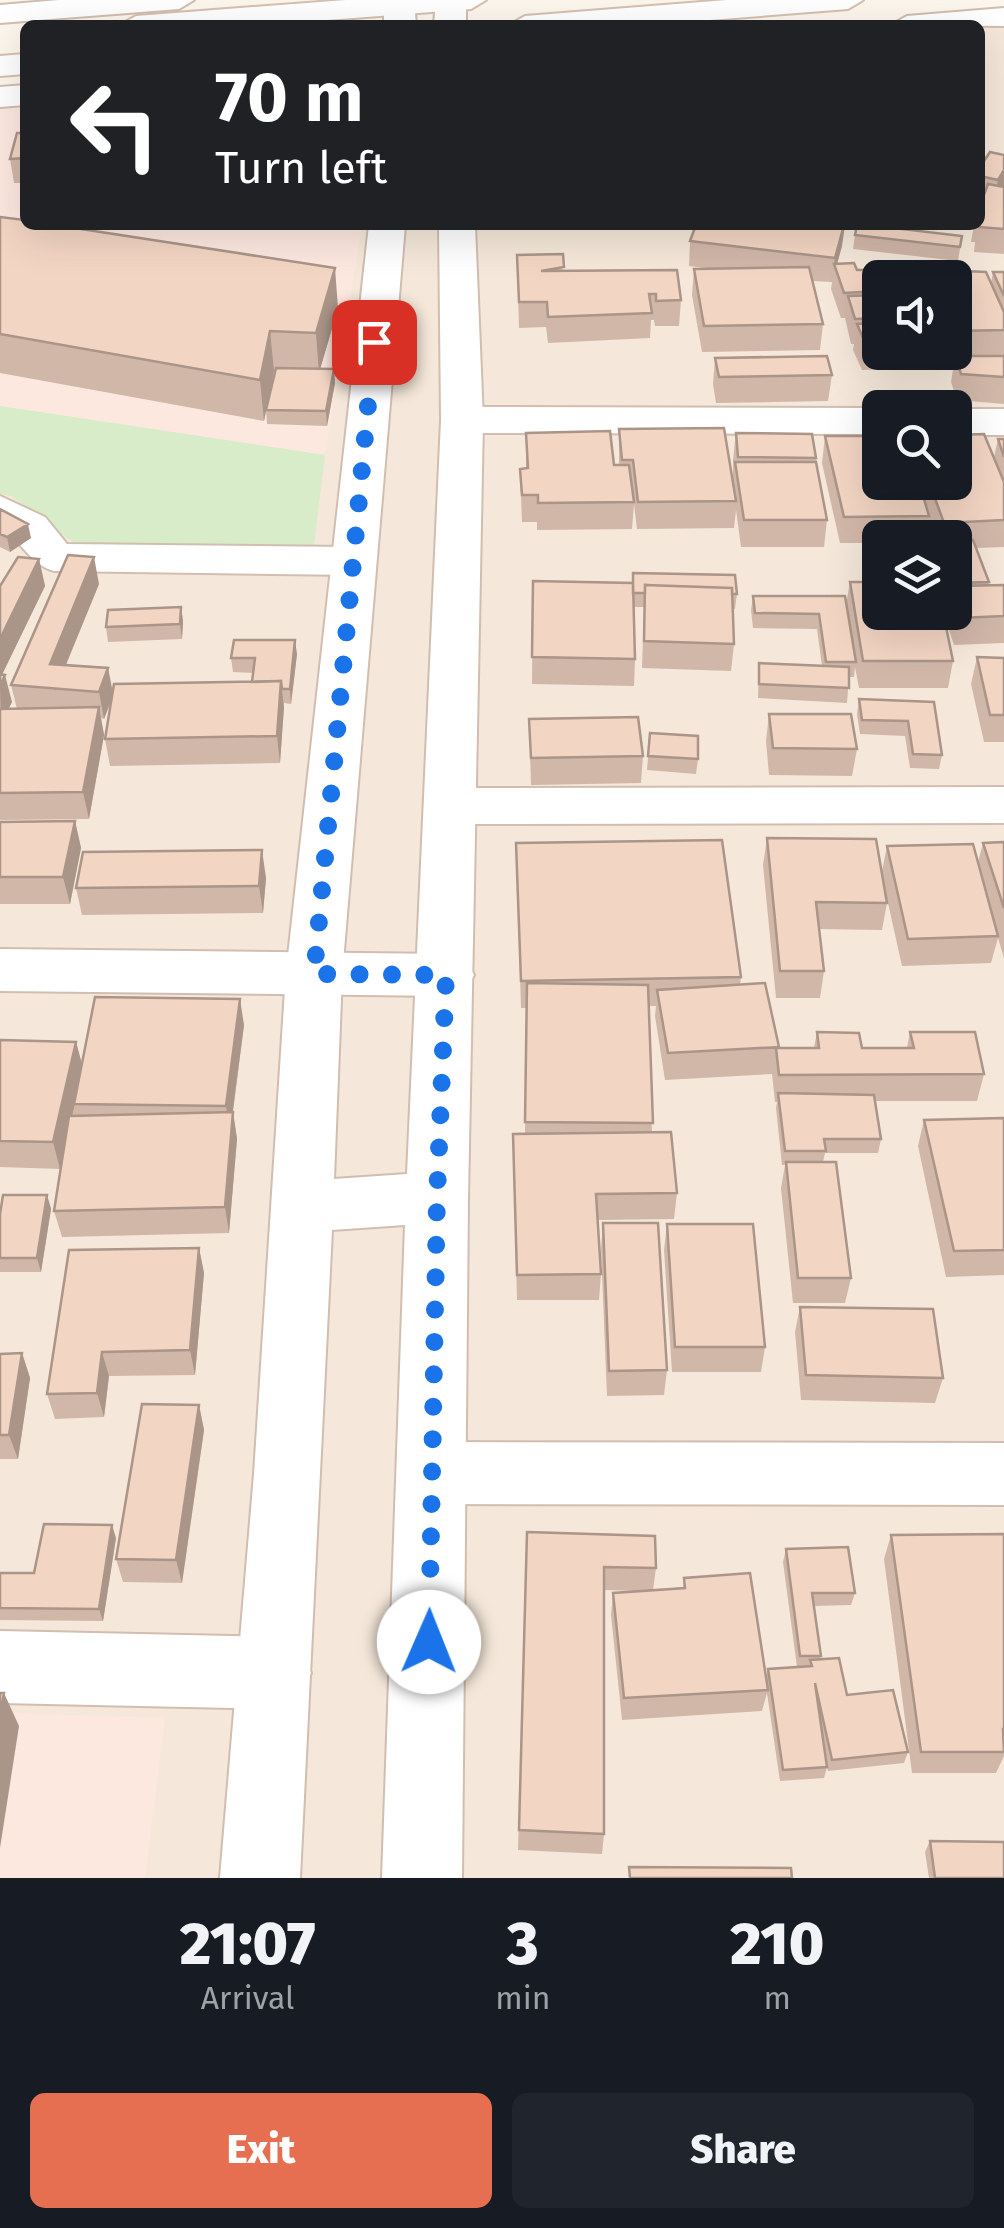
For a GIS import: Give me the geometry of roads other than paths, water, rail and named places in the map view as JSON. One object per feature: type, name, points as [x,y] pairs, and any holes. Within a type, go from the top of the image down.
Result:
[{"type":"street","points":[[0,14],[179,0]]},
{"type":"street","points":[[590,20],[848,0]]},
{"type":"street","points":[[224,20],[456,7]]},
{"type":"street","points":[[968,20],[1004,17]]},
{"type":"street","points":[[260,1878],[314,974],[385,230]]},
{"type":"street","points":[[422,1878],[437,1198],[462,420],[457,230]]},
{"type":"street","points":[[462,420],[862,422]]},
{"type":"street","points":[[972,422],[1004,422]]},
{"type":"street","points":[[0,509],[29,526],[54,557],[352,561]]},
{"type":"street","points":[[450,806],[1004,805]]},
{"type":"street","points":[[0,970],[446,975]]},
{"type":"street","points":[[302,1206],[437,1198]]},
{"type":"street","points":[[433,1473],[1004,1474]]},
{"type":"street","points":[[0,1667],[274,1673]]}]
